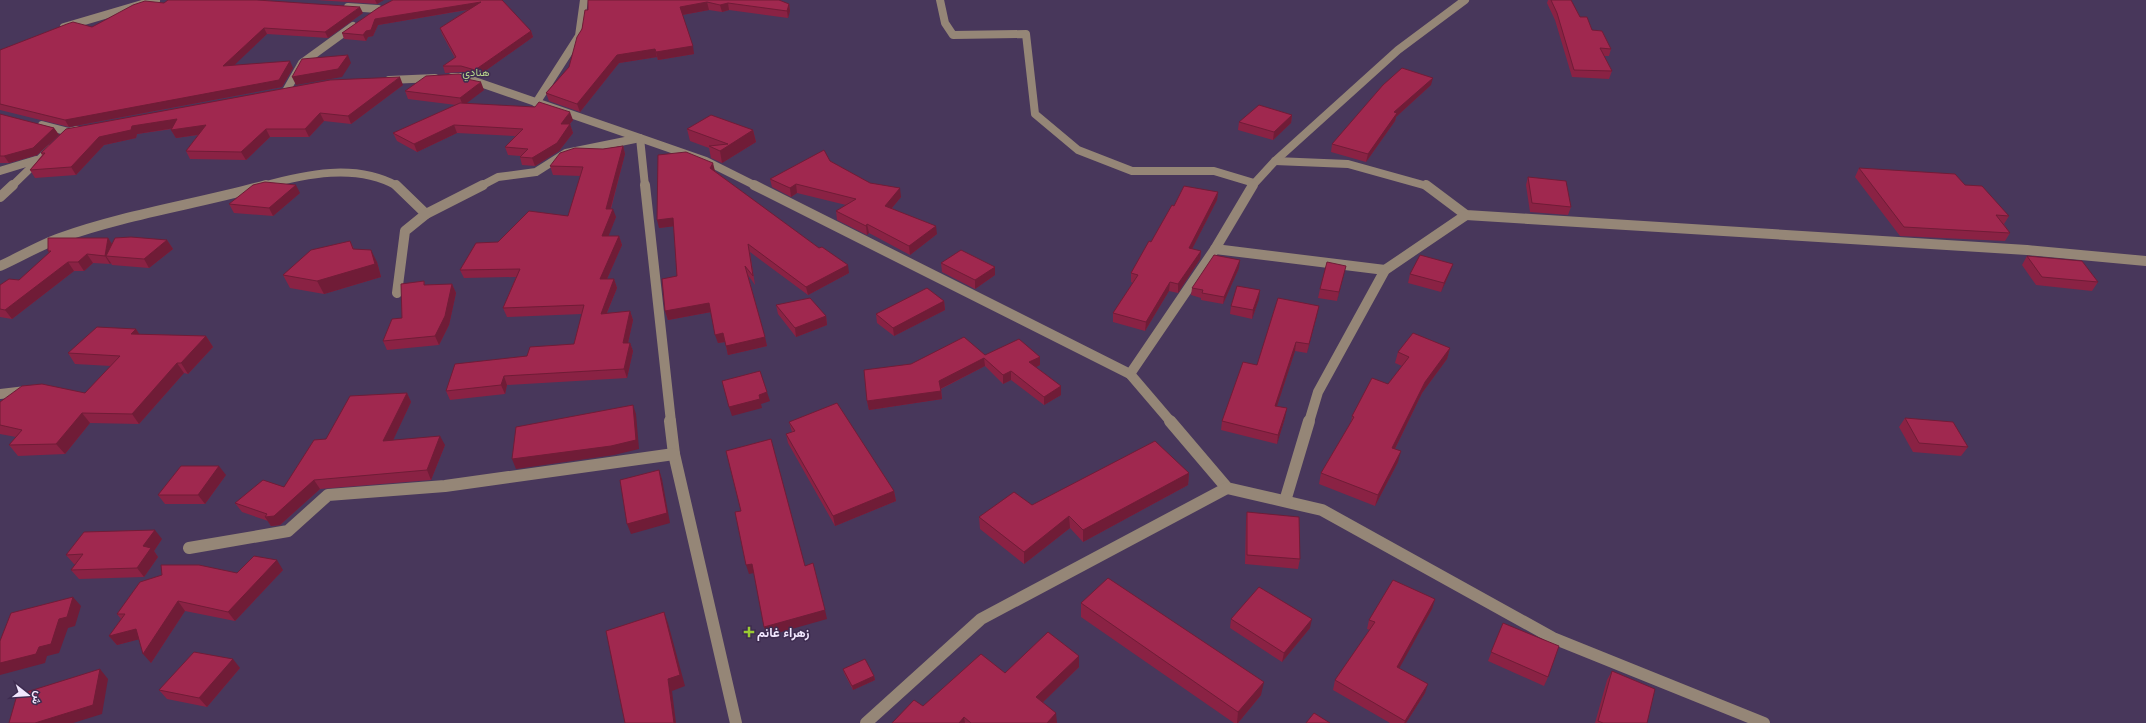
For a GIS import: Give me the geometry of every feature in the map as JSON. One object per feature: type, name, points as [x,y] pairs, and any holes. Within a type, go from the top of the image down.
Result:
[{"type":"street","points":[[57,30],[156,0]]},
{"type":"street","points":[[536,103],[579,36],[584,0]]},
{"type":"street","points":[[1130,374],[1215,249],[1254,183],[1275,161],[1398,50],[1465,0]]},
{"type":"street","points":[[943,1],[946,23],[953,35],[1026,34],[1035,114],[1078,150],[1132,171],[1214,171],[1254,183]]},
{"type":"street","points":[[338,6],[381,7],[365,18]]},
{"type":"street","points":[[302,88],[282,92],[302,63],[359,22]]},
{"type":"street","points":[[379,81],[463,77],[706,161],[1130,374],[1227,488],[1322,510],[1553,638],[1764,723]]},
{"type":"street","points":[[34,123],[69,132],[85,129]]},
{"type":"street","points":[[0,197],[69,132]]},
{"type":"street","points":[[397,293],[405,231],[426,214],[498,177],[536,172],[566,153],[640,138]]},
{"type":"street","points":[[640,138],[674,454],[736,723]]},
{"type":"street","points":[[0,171],[38,160]]},
{"type":"street","points":[[1275,161],[1348,164],[1426,185],[1466,215],[2027,250],[2146,261]]},
{"type":"street","points":[[0,266],[59,238],[125,218],[228,196],[294,178],[355,172],[396,185],[426,214]]},
{"type":"street","points":[[1285,502],[1318,392],[1385,270],[1466,215]]},
{"type":"street","points":[[1215,249],[1385,270]]},
{"type":"street","points":[[0,394],[35,390]]},
{"type":"street","points":[[189,548],[288,531],[328,496],[445,486],[674,454]]},
{"type":"street","points":[[866,723],[981,619],[1227,488]]},
{"type":"building","points":[[168,0],[257,0],[360,7],[325,32],[264,28],[223,66],[290,61],[279,80],[65,120],[0,104],[0,50],[73,22],[92,27],[133,5],[145,1],[164,3]]},
{"type":"building","points":[[393,0],[502,0],[531,31],[475,70],[461,66],[443,66],[456,57],[440,28],[481,2],[375,19],[371,30],[366,31],[363,35],[342,33],[378,8]]},
{"type":"building","points":[[588,0],[779,0],[789,4],[787,11],[728,3],[720,5],[707,2],[680,7],[693,46],[656,52],[655,49],[617,55],[577,104],[546,93],[569,67],[577,37],[582,29],[585,10],[588,10]]},
{"type":"building","points":[[1551,0],[1571,0],[1580,17],[1587,17],[1592,30],[1602,31],[1611,49],[1600,48],[1612,71],[1574,70],[1557,13]]},
{"type":"building","points":[[348,55],[338,69],[292,77],[302,59]]},
{"type":"building","points":[[1402,68],[1433,78],[1394,112],[1397,113],[1368,154],[1332,144],[1383,85]]},
{"type":"building","points":[[459,74],[464,76],[462,78],[481,82],[460,98],[405,91],[426,76]]},
{"type":"building","points":[[400,77],[348,116],[320,113],[305,129],[266,129],[241,152],[186,151],[206,125],[171,130],[177,119],[132,126],[131,130],[99,137],[71,167],[30,170],[45,153],[41,153],[66,129],[330,80]]},
{"type":"building","points":[[539,102],[570,112],[561,124],[570,124],[557,143],[532,158],[520,157],[528,149],[505,147],[523,129],[454,125],[414,144],[393,133],[460,103],[535,107]]},
{"type":"building","points":[[1259,105],[1292,115],[1274,132],[1239,122]]},
{"type":"building","points":[[0,114],[54,128],[33,148],[0,156]]},
{"type":"building","points":[[711,115],[753,130],[720,151],[709,146],[728,144],[687,129]]},
{"type":"building","points":[[623,146],[606,209],[613,209],[602,236],[619,236],[600,279],[614,279],[601,314],[630,311],[623,343],[630,343],[624,369],[504,376],[501,385],[446,391],[455,364],[527,356],[530,347],[574,344],[584,305],[503,308],[520,269],[460,270],[476,243],[498,242],[529,211],[568,216],[583,167],[550,166],[560,153],[575,148],[603,149]]},
{"type":"building","points":[[824,150],[830,161],[870,183],[900,188],[885,206],[936,226],[909,246],[867,224],[866,226],[836,211],[856,199],[796,184],[790,188],[770,179]]},
{"type":"building","points":[[686,152],[713,163],[710,168],[819,248],[822,247],[848,265],[806,287],[748,244],[753,276],[745,266],[765,337],[726,346],[723,333],[715,335],[709,303],[665,311],[662,279],[677,276],[673,218],[657,220],[658,155]]},
{"type":"building","points":[[1859,168],[1955,174],[1965,185],[1982,186],[2009,216],[1996,215],[2010,233],[1904,227]]},
{"type":"building","points":[[1528,177],[1566,181],[1571,207],[1532,203]]},
{"type":"building","points":[[265,182],[296,185],[269,208],[229,204],[253,185]]},
{"type":"building","points":[[1184,186],[1218,192],[1189,248],[1201,251],[1178,284],[1170,282],[1146,322],[1113,313],[1138,275],[1131,273],[1172,205],[1174,206]]},
{"type":"building","points":[[131,237],[167,240],[144,259],[106,256],[115,238]]},
{"type":"building","points":[[48,238],[108,238],[105,256],[87,254],[78,262],[68,262],[5,310],[0,309],[0,285],[9,279],[19,280],[51,251],[48,251]]},
{"type":"building","points":[[350,241],[353,249],[371,250],[375,264],[317,281],[283,275],[311,250]]},
{"type":"building","points":[[961,250],[995,267],[975,280],[941,263]]},
{"type":"building","points":[[1214,255],[1240,260],[1224,297],[1202,293],[1203,290],[1192,288]]},
{"type":"building","points":[[1420,255],[1453,264],[1444,283],[1410,274]]},
{"type":"building","points":[[2027,256],[2082,261],[2098,282],[2042,277]]},
{"type":"building","points":[[1327,262],[1346,266],[1339,292],[1320,289]]},
{"type":"building","points":[[424,281],[424,285],[452,284],[445,316],[435,336],[383,341],[392,319],[402,318],[401,284]]},
{"type":"building","points":[[1237,286],[1260,290],[1253,310],[1231,306]]},
{"type":"building","points":[[927,288],[944,301],[893,328],[876,314]]},
{"type":"building","points":[[810,298],[826,316],[795,328],[776,305]]},
{"type":"building","points":[[1278,298],[1319,306],[1309,344],[1296,342],[1275,406],[1287,408],[1278,435],[1222,421],[1243,362],[1257,365]]},
{"type":"building","points":[[97,327],[136,329],[131,334],[206,336],[181,363],[177,363],[132,414],[82,413],[56,444],[9,445],[22,430],[0,425],[0,402],[22,386],[42,384],[85,393],[120,356],[68,353]]},
{"type":"building","points":[[1413,333],[1450,348],[1425,382],[1392,448],[1401,451],[1378,495],[1321,473],[1354,417],[1352,416],[1372,378],[1388,384],[1409,357],[1398,352]]},
{"type":"building","points":[[964,337],[985,355],[1019,339],[1040,357],[1029,362],[1061,386],[1044,397],[1011,371],[1003,375],[984,358],[939,381],[941,391],[867,401],[864,370],[911,364]]},
{"type":"building","points":[[760,371],[767,392],[759,395],[760,399],[729,407],[722,381]]},
{"type":"building","points":[[407,393],[383,441],[440,436],[427,470],[314,480],[274,516],[265,517],[267,514],[235,503],[263,480],[284,487],[314,440],[326,439],[350,396]]},
{"type":"building","points":[[837,403],[894,491],[833,516],[786,434],[795,431],[789,422]]},
{"type":"building","points":[[633,405],[636,440],[611,446],[512,459],[516,427]]},
{"type":"building","points":[[1905,418],[1953,422],[1968,447],[1919,443]]},
{"type":"building","points":[[771,439],[805,566],[813,563],[825,610],[764,627],[752,564],[746,565],[735,512],[741,511],[726,451]]},
{"type":"building","points":[[1155,441],[1189,473],[1083,530],[1069,516],[1024,552],[979,517],[1014,492],[1032,505]]},
{"type":"building","points":[[181,466],[219,466],[198,495],[158,495]]},
{"type":"building","points":[[659,470],[667,513],[627,524],[620,480]]},
{"type":"building","points":[[1247,512],[1299,517],[1300,559],[1247,555]]},
{"type":"building","points":[[155,530],[143,546],[151,548],[137,568],[71,570],[83,554],[66,555],[84,532]]},
{"type":"building","points":[[254,556],[277,560],[228,612],[178,601],[143,654],[136,629],[109,636],[125,614],[117,614],[140,582],[162,575],[161,565],[199,565],[237,573]]},
{"type":"building","points":[[1108,578],[1264,682],[1238,712],[1081,603]]},
{"type":"building","points":[[1393,580],[1435,599],[1397,667],[1428,684],[1405,721],[1335,680],[1375,622],[1369,620]]},
{"type":"building","points":[[1259,587],[1312,619],[1284,653],[1231,619]]},
{"type":"building","points":[[73,597],[67,617],[59,619],[51,644],[39,647],[36,654],[0,663],[0,641],[11,613]]},
{"type":"building","points":[[664,612],[680,675],[668,679],[674,723],[625,723],[606,631]]},
{"type":"building","points":[[1503,623],[1559,646],[1548,677],[1491,652]]},
{"type":"building","points":[[1048,632],[1079,656],[1036,697],[1056,713],[1047,723],[971,723],[964,717],[959,723],[892,723],[914,700],[923,706],[981,654],[1005,673]]},
{"type":"building","points":[[194,652],[233,659],[199,698],[159,690]]},
{"type":"building","points":[[865,659],[874,676],[852,686],[843,669]]},
{"type":"building","points":[[100,669],[93,705],[35,723],[9,723],[17,695]]},
{"type":"building","points":[[1612,671],[1655,689],[1647,723],[1603,723],[1598,721]]},
{"type":"building","points":[[1314,713],[1330,723],[1306,723]]},
{"type":"place","name":"زهراء غانم","points":[[749,632]]},
{"type":"district","name":"هنادي","points":[[476,72]]}]
